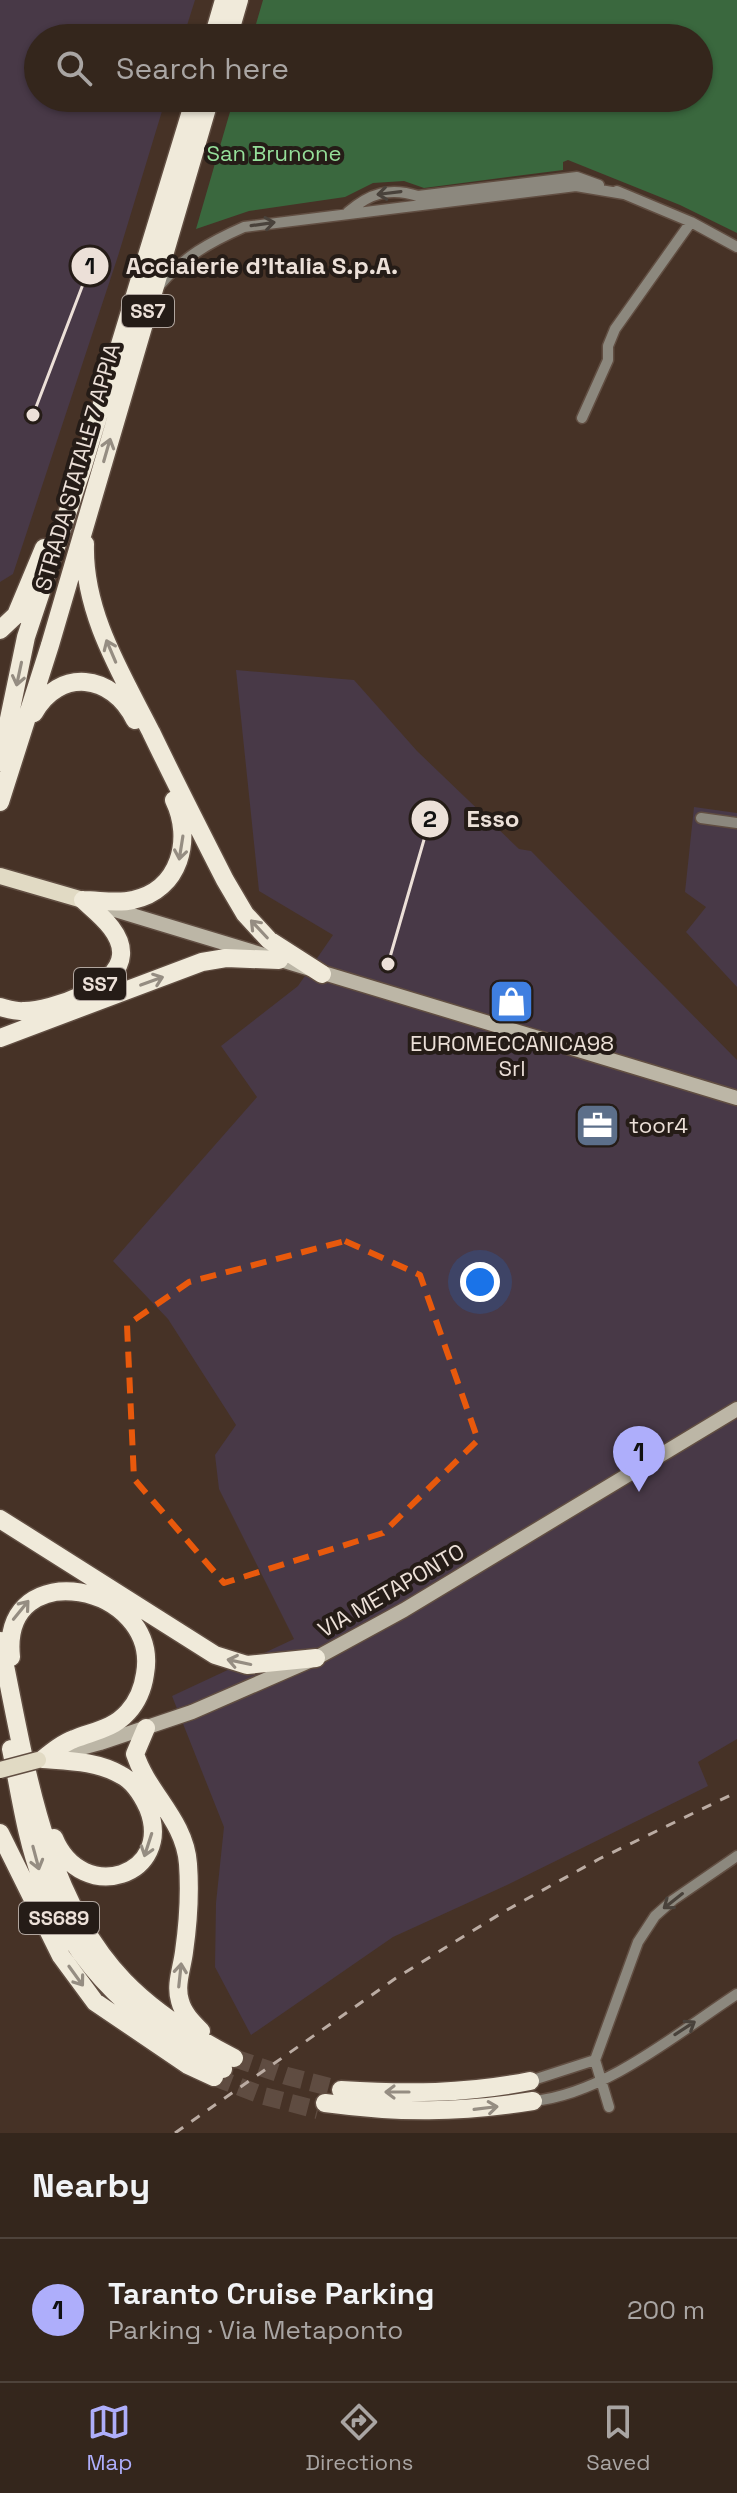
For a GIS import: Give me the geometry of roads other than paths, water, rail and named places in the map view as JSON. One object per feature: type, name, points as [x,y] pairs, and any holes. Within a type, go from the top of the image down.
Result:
[{"type":"highway","points":[[217,24],[224,0]]},
{"type":"highway","points":[[232,24],[239,0]]},
{"type":"highway","name":"STRADA STATALE 7 APPIA","points":[[1,759],[26,637],[83,466],[191,112]]},
{"type":"highway","name":"STRADA STATALE 7 APPIA","points":[[0,802],[50,645],[206,112]]},
{"type":"highway","points":[[0,630],[16,615],[83,466]]},
{"type":"highway","points":[[85,524],[84,562],[91,603],[116,664],[225,880],[245,914],[269,940],[322,974]]},
{"type":"highway","points":[[18,741],[42,699],[64,684],[88,681],[110,689],[132,713],[179,810],[184,839],[179,863],[168,882],[152,894],[131,901],[83,900]]},
{"type":"highway","points":[[0,705],[1,759]]},
{"type":"highway","name":"SS7","points":[[0,1007],[23,1012],[46,1008],[93,989],[117,969],[122,953],[118,939],[107,923],[83,900]]},
{"type":"highway","points":[[0,1038],[202,962],[226,958],[279,960]]},
{"type":"highway","points":[[0,1519],[215,1655],[247,1665],[316,1658]]},
{"type":"highway","points":[[7,1705],[18,1691],[9,1642],[10,1626],[22,1605],[57,1590],[76,1591],[112,1607],[134,1626],[142,1641],[146,1666],[143,1685],[134,1705],[114,1725],[66,1743],[41,1759]]},
{"type":"highway","name":"SS689","points":[[0,1641],[7,1705],[41,1879],[62,1923],[113,1992],[150,2024],[224,2068]]},
{"type":"highway","name":"SS689","points":[[7,1705],[59,1877],[76,1915],[124,1981],[159,2011],[211,2046],[224,2068]]},
{"type":"highway","points":[[146,1728],[135,1754],[141,1773],[184,1838],[188,1865],[187,1923],[179,2000],[185,2014],[200,2030],[224,2068]]},
{"type":"highway","points":[[36,1806],[63,1853],[88,1874],[109,1878],[119,1876],[135,1868],[148,1851],[152,1832],[149,1811],[141,1795],[126,1778],[83,1762],[41,1759]]},
{"type":"highway","points":[[0,1833],[61,1956],[95,2002],[188,2065],[224,2068]]},
{"type":"highway","points":[[341,2090],[452,2092],[530,2081]]},
{"type":"highway","points":[[322,2107],[438,2112],[533,2101]]},
{"type":"main road","points":[[8,878],[737,1098]]},
{"type":"main road","name":"VIA METAPONTO","points":[[41,1759],[146,1728],[236,1694],[316,1658],[404,1610],[737,1409]]},
{"type":"main road","points":[[0,1770],[41,1759]]},
{"type":"street","points":[[153,294],[187,257],[214,240],[244,227],[576,186],[624,194],[691,222],[737,247]]},
{"type":"street","points":[[582,418],[608,360],[608,346],[615,329],[691,222]]},
{"type":"street","points":[[701,818],[737,823]]},
{"type":"street","points":[[609,2107],[595,2060],[644,1931],[673,1900],[737,1856]]},
{"type":"street","points":[[533,2101],[557,2099],[602,2082],[737,1994]]},
{"type":"street","points":[[530,2081],[595,2060]]},
{"type":"tunnel","points":[[234,2058],[341,2090]]},
{"type":"tunnel","points":[[214,2077],[264,2096],[318,2110]]},
{"type":"railway","points":[[175,2133],[396,1978],[505,1911],[599,1859],[737,1792]]},
{"type":"place","name":"Acciaierie d'Italia S.p.A.","points":[[33,415]]},
{"type":"place","name":"Esso","points":[[388,964]]},
{"type":"place","name":"EUROMECCANICA98 Srl","points":[[512,1002]]},
{"type":"place","name":"toor4","points":[[598,1125]]},
{"type":"place","name":"Taranto Cruise Parking","points":[[639,1492]]},
{"type":"park label","name":"San Brunone","points":[[274,153]]}]
